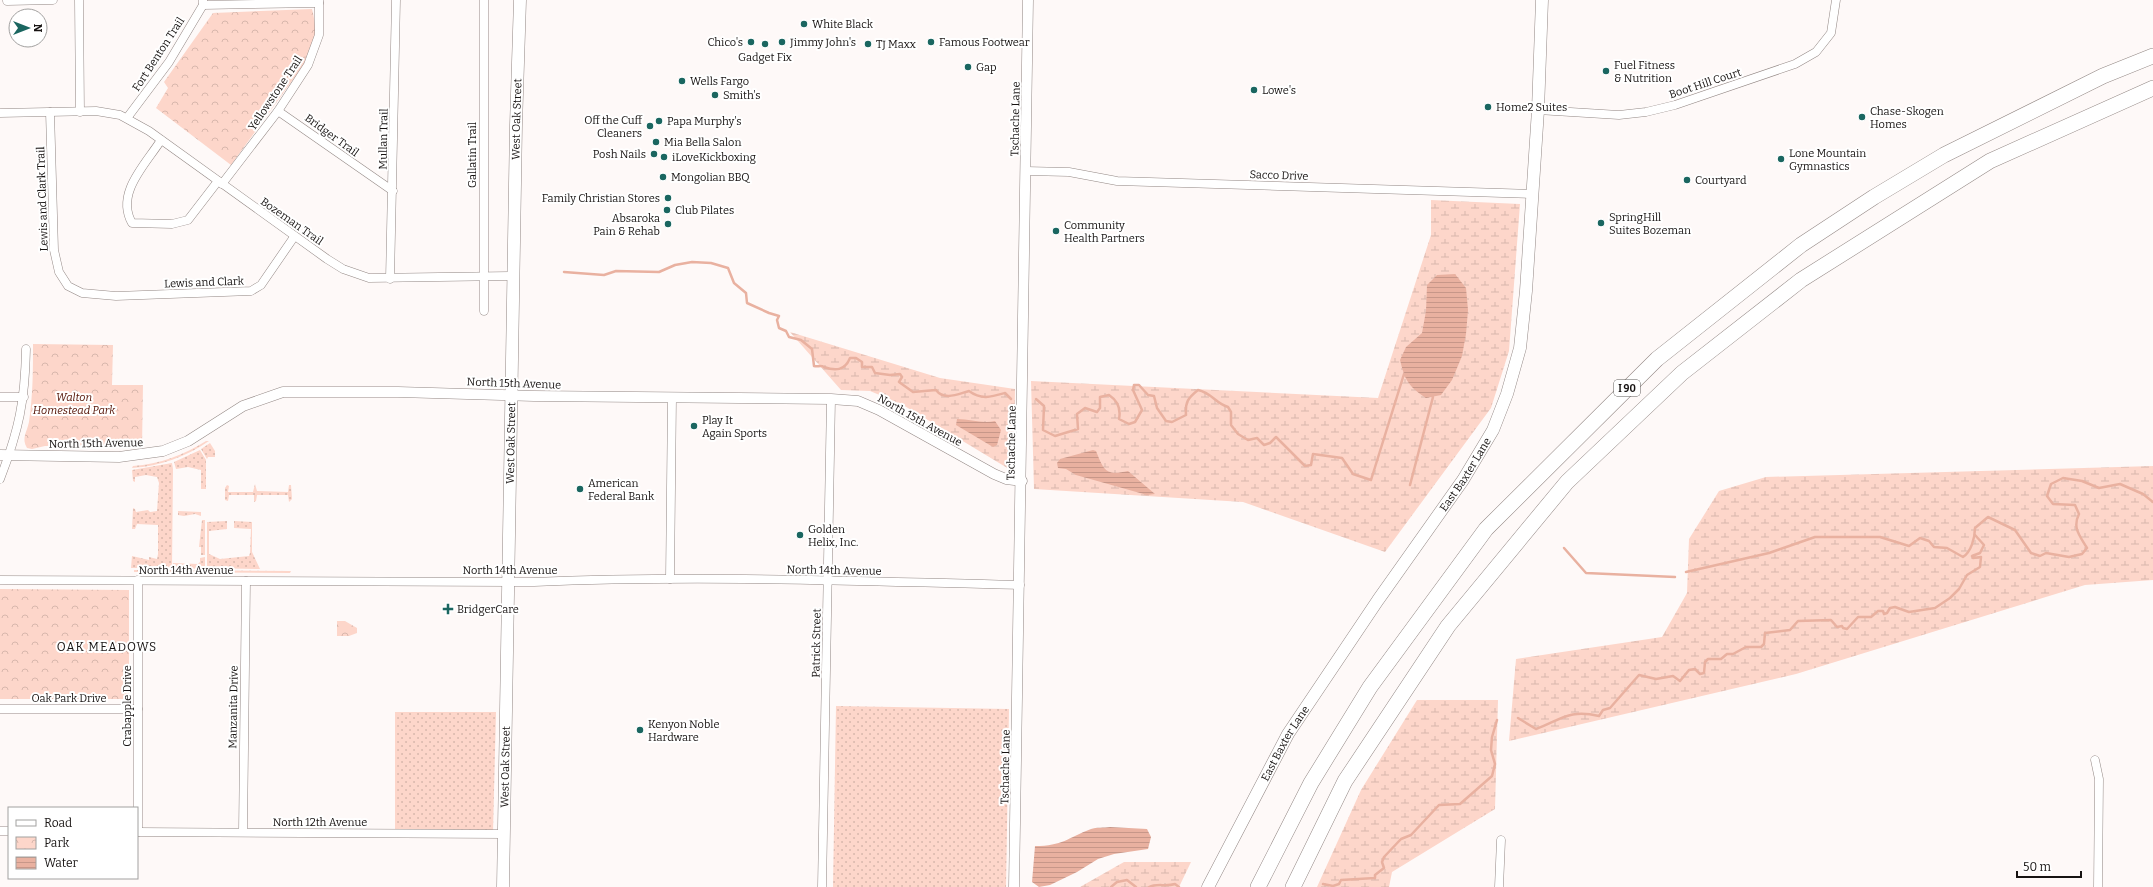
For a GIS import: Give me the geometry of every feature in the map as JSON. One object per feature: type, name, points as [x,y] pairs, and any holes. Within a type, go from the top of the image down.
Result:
[{"type":"highway","name":"I 90","points":[[1258,887],[1311,783],[1370,687],[1486,529],[1657,359],[1801,245],[1893,185],[1951,151],[2104,76],[2153,56]]},
{"type":"highway","name":"I 90","points":[[1293,887],[1345,781],[1448,626],[1567,482],[1682,373],[1801,280],[1990,161],[2153,88]]},
{"type":"main road","name":"West Oak Street","points":[[503,887],[513,276],[520,0]]},
{"type":"main road","name":"East Baxter Lane","points":[[1208,887],[1288,734],[1423,535],[1463,480],[1493,430],[1507,394],[1520,348],[1533,194],[1542,0]]},
{"type":"street","points":[[7,1],[53,0]]},
{"type":"street","points":[[79,0],[80,112]]},
{"type":"street","name":"Mullan Trail","points":[[390,278],[396,0]]},
{"type":"street","name":"Gallatin Trail","points":[[484,0],[484,311]]},
{"type":"street","name":"Tschache Lane","points":[[1014,887],[1022,481],[1028,0]]},
{"type":"street","name":"Boot Hill Court","points":[[1538,110],[1618,115],[1646,112],[1674,105],[1795,64],[1816,52],[1831,34],[1836,0]]},
{"type":"street","points":[[203,2],[266,3],[319,1]]},
{"type":"street","name":"Yellowstone Trail","points":[[161,140],[131,186],[127,207],[128,216],[132,223],[172,224],[188,220],[220,183],[278,111],[308,65],[316,48],[319,35],[319,1]]},
{"type":"street","name":"Fort Benton Trail","points":[[127,118],[169,62],[203,2]]},
{"type":"street","name":"Bozeman Trail","points":[[0,113],[96,111],[127,118],[161,140],[294,237],[343,269],[369,278],[484,275],[513,276]]},
{"type":"street","name":"Bridger Trail","points":[[278,111],[393,191]]},
{"type":"street","name":"Lewis and Clark Trail","points":[[50,112],[54,250],[59,272],[68,286],[86,294]]},
{"type":"street","name":"Sacco Drive","points":[[1026,170],[1069,172],[1117,181],[1533,194]]},
{"type":"street","name":"Lewis and Clark","points":[[86,294],[116,296],[251,291],[261,285],[294,237]]},
{"type":"street","points":[[0,479],[5,455],[18,429],[24,397],[26,349]]},
{"type":"street","name":"North 15th Avenue","points":[[5,455],[119,457],[163,451],[188,441],[243,406],[283,392],[359,391],[831,400],[858,401],[879,410],[994,474],[1006,479],[1022,481]]},
{"type":"street","points":[[0,397],[24,397]]},
{"type":"street","points":[[670,579],[672,397]]},
{"type":"street","name":"Patrick Street","points":[[822,887],[831,400]]},
{"type":"street","name":"North 14th Avenue","points":[[0,580],[508,582],[670,579],[1020,585]]},
{"type":"street","name":"Crabapple Drive","points":[[137,807],[138,580]]},
{"type":"street","name":"Manzanita Drive","points":[[243,832],[246,581]]},
{"type":"street","name":"Oak Park Drive","points":[[0,709],[138,709]]},
{"type":"street","points":[[2095,760],[2099,779],[2098,887]]},
{"type":"street","name":"North 12th Avenue","points":[[138,832],[504,834]]},
{"type":"street","points":[[1499,887],[1501,840]]},
{"type":"green space","points":[[312,9],[315,22],[315,35],[313,47],[308,59],[231,165],[156,108],[168,88],[164,82],[213,13]]},
{"type":"green space","points":[[1431,200],[1520,204],[1509,351],[1491,408],[1385,552],[1243,502],[1034,489],[1031,381],[1378,398],[1431,235]]},
{"type":"green space","points":[[790,332],[940,378],[1015,389],[1014,472],[903,405],[870,391],[841,390]]},
{"type":"green space","name":"Walton Homestead Park","points":[[33,344],[113,345],[112,385],[143,385],[142,447],[45,446],[32,449],[27,448],[24,438],[29,422],[31,402]]},
{"type":"green space","points":[[206,441],[209,441],[191,452],[172,460],[132,468],[133,466],[171,458],[189,451]]},
{"type":"green space","points":[[210,443],[215,451],[215,457],[208,457],[207,459],[201,449]]},
{"type":"green space","points":[[200,450],[206,460],[206,489],[201,489],[201,470],[188,467],[176,469],[174,462]]},
{"type":"green space","points":[[172,463],[172,568],[131,568],[132,556],[149,560],[149,557],[157,559],[158,525],[137,524],[135,529],[132,529],[133,508],[136,512],[148,510],[150,512],[157,511],[159,483],[157,477],[146,475],[135,477],[135,482],[133,481],[132,470]]},
{"type":"green space","points":[[2153,466],[2153,580],[2085,585],[1796,674],[1509,741],[1516,659],[1662,637],[1687,593],[1689,539],[1719,491],[1766,477]]},
{"type":"green space","points":[[255,484],[257,491],[288,492],[289,485],[291,485],[292,499],[289,502],[288,495],[257,495],[256,501],[254,502],[254,495],[229,495],[228,501],[225,500],[225,488],[227,485],[229,486],[228,492],[253,492]]},
{"type":"green space","points":[[178,511],[201,512],[201,516],[195,514],[184,516],[178,515]]},
{"type":"green space","points":[[202,520],[205,520],[205,555],[201,555],[201,547],[199,547]]},
{"type":"green space","points":[[227,521],[227,529],[209,531],[209,554],[220,559],[249,556],[251,529],[234,528],[234,521],[252,522],[252,552],[260,569],[207,568],[207,522]]},
{"type":"green space","points":[[205,557],[205,569],[173,568],[173,563],[198,564],[200,562],[200,558]]},
{"type":"green space","points":[[134,570],[291,571],[290,573],[134,572]]},
{"type":"green space","name":"OAK MEADOWS","points":[[0,589],[129,590],[129,699],[0,699]]},
{"type":"green space","points":[[337,621],[345,621],[357,628],[357,633],[349,636],[337,636]]},
{"type":"green space","points":[[1417,700],[1498,700],[1495,809],[1392,872],[1389,887],[1317,887],[1361,790]]},
{"type":"green space","points":[[836,706],[1009,709],[1006,887],[833,887]]},
{"type":"green space","points":[[395,712],[496,712],[493,832],[395,832]]},
{"type":"green space","points":[[1124,862],[1191,862],[1179,887],[1080,887]]},
{"type":"water","points":[[1455,274],[1466,288],[1468,310],[1462,356],[1452,380],[1441,395],[1426,398],[1415,390],[1408,382],[1400,360],[1406,347],[1422,333],[1426,311],[1427,285],[1437,275]]},
{"type":"water","points":[[957,419],[986,422],[995,421],[1001,430],[997,445],[993,447],[956,425]]},
{"type":"water","points":[[1093,450],[1096,451],[1101,463],[1107,470],[1115,473],[1128,471],[1155,494],[1147,495],[1076,475],[1066,469],[1058,468],[1057,463],[1060,459]]},
{"type":"water","points":[[1110,827],[1147,829],[1151,837],[1148,849],[1114,854],[1098,859],[1077,872],[1050,885],[1039,887],[1032,882],[1035,846],[1052,845],[1091,829]]},
{"type":"waterway","points":[[564,272],[604,275],[616,271],[659,272],[675,265],[692,262],[711,263],[728,268],[734,283],[746,293],[747,303],[779,316],[777,320],[779,328],[786,331],[789,337],[801,340],[812,349],[814,366],[839,369],[842,368],[850,358],[856,358],[862,362],[862,367],[872,367],[875,373],[890,375],[900,374],[902,377],[899,382],[913,392],[936,390],[943,395],[951,396],[969,391],[982,397],[995,396],[1005,393],[1011,399]]},
{"type":"waterway","points":[[1036,399],[1044,406],[1043,430],[1055,436],[1078,429],[1077,414],[1085,408],[1097,412],[1100,408],[1100,397],[1109,395],[1115,400],[1118,406],[1120,412],[1119,419],[1129,424],[1135,422],[1142,410],[1133,390],[1134,385],[1139,385],[1148,395],[1154,396],[1157,408],[1166,421],[1172,422],[1186,415],[1186,407],[1192,395],[1198,390],[1203,391],[1228,407],[1231,412],[1231,425],[1238,434],[1248,440],[1257,438],[1264,445],[1270,443],[1276,437],[1305,466],[1311,465],[1313,454],[1342,458],[1353,474],[1371,480],[1404,374],[1406,376]]},
{"type":"waterway","points":[[1410,485],[1433,397],[1431,395]]},
{"type":"waterway","points":[[1686,572],[1769,553],[1815,537],[1880,537],[1909,546],[1920,538],[1929,541],[1934,547],[1947,548],[1963,557],[1966,555],[1972,544],[1975,528],[1988,517],[2015,530],[2031,553],[2040,556],[2046,553],[2069,557],[2082,554],[2087,548],[2078,532],[2076,524],[2079,514],[2075,505],[2053,504],[2047,496],[2051,484],[2063,478],[2082,481],[2099,488],[2120,484],[2143,494],[2153,502]]},
{"type":"waterway","points":[[1518,718],[1536,729],[1573,714],[1589,714],[1599,716],[1603,710],[1610,708],[1639,675],[1656,679],[1673,676],[1680,681],[1689,670],[1695,669],[1700,674],[1704,673],[1705,662],[1708,659],[1721,659],[1727,654],[1733,654],[1746,647],[1761,647],[1764,644],[1765,633],[1790,630],[1798,621],[1831,620],[1837,627],[1842,626],[1843,628],[1847,629],[1858,617],[1871,617],[1878,611],[1883,611],[1884,614],[1887,613],[1890,608],[1895,607],[1909,612],[1935,608],[1950,598],[1959,589],[1967,575],[1980,567],[1981,557],[1973,558],[1972,556],[1980,553],[1984,545],[1975,535]]},
{"type":"waterway","points":[[1564,548],[1586,573],[1675,577]]},
{"type":"waterway","points":[[1323,884],[1333,886],[1339,884],[1341,880],[1375,878],[1375,875],[1384,868],[1382,862],[1384,857],[1401,839],[1411,835],[1439,805],[1460,804],[1492,776],[1495,764],[1491,750],[1492,737],[1497,720]]},
{"type":"waterway","points":[[1111,887],[1117,882],[1127,880],[1136,887]]},
{"type":"waterway","points":[[1149,887],[1155,885],[1175,884],[1179,887]]},
{"type":"place","name":"White Black","points":[[804,24]]},
{"type":"place","name":"Chico's","points":[[751,42]]},
{"type":"place","name":"Jimmy John's","points":[[782,42]]},
{"type":"place","name":"Famous Footwear","points":[[931,42]]},
{"type":"place","name":"Gadget Fix","points":[[765,44]]},
{"type":"place","name":"TJ Maxx","points":[[868,44]]},
{"type":"place","name":"Gap","points":[[968,67]]},
{"type":"place","name":"Fuel Fitness & Nutrition","points":[[1606,71]]},
{"type":"place","name":"Wells Fargo","points":[[682,81]]},
{"type":"place","name":"Lowe's","points":[[1254,90]]},
{"type":"place","name":"Smith's","points":[[715,95]]},
{"type":"place","name":"Home2 Suites","points":[[1488,107]]},
{"type":"place","name":"Chase-Skogen Homes","points":[[1862,117]]},
{"type":"place","name":"Papa Murphy's","points":[[659,121]]},
{"type":"place","name":"Off the Cuff Cleaners","points":[[650,126]]},
{"type":"place","name":"Mia Bella Salon","points":[[656,142]]},
{"type":"place","name":"Posh Nails","points":[[654,154]]},
{"type":"place","name":"iLoveKickboxing","points":[[664,157]]},
{"type":"place","name":"Lone Mountain Gymnastics","points":[[1781,159]]},
{"type":"place","name":"Mongolian BBQ","points":[[663,177]]},
{"type":"place","name":"Courtyard","points":[[1687,180]]},
{"type":"place","name":"Family Christian Stores","points":[[668,198]]},
{"type":"place","name":"Club Pilates","points":[[667,210]]},
{"type":"place","name":"SpringHill Suites Bozeman","points":[[1601,223]]},
{"type":"place","name":"Absaroka Pain & Rehab","points":[[668,224]]},
{"type":"place","name":"Community Health Partners","points":[[1056,231]]},
{"type":"place","name":"Play It Again Sports","points":[[694,426]]},
{"type":"place","name":"American Federal Bank","points":[[580,489]]},
{"type":"place","name":"Golden Helix, Inc.","points":[[800,535]]},
{"type":"place","name":"BridgerCare","points":[[448,609]]},
{"type":"place","name":"Kenyon Noble Hardware","points":[[640,730]]},
{"type":"district","name":"OAK MEADOWS","points":[[107,647]]}]
